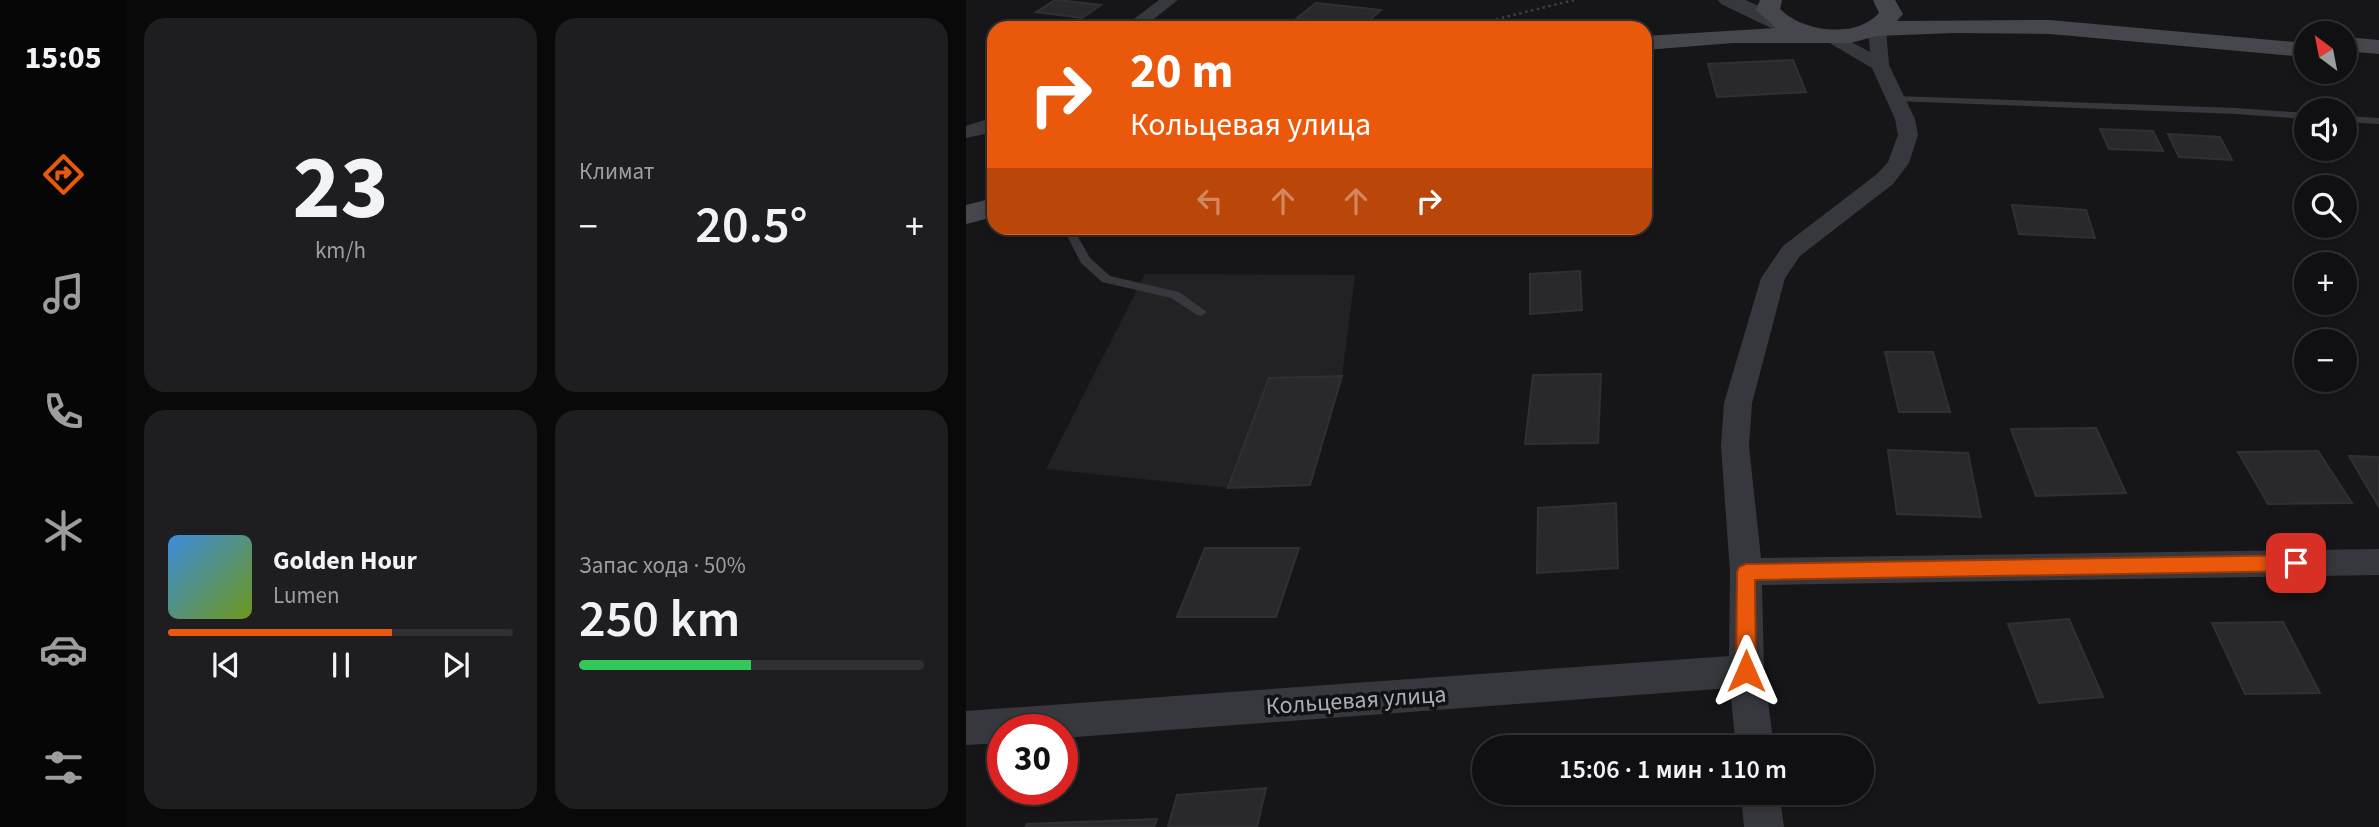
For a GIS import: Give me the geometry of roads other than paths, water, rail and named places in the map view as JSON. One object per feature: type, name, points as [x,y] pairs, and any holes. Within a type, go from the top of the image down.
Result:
[{"type":"main road","points":[[1877,29],[1891,14],[1884,0]]},
{"type":"main road","points":[[1652,32],[1712,11],[1753,2],[1768,10],[1781,24],[1808,33],[1825,35]]},
{"type":"main road","points":[[1935,3],[2294,49]]},
{"type":"main road","points":[[1652,42],[1733,36],[1857,34],[1877,29],[2092,25],[2294,39]]},
{"type":"main road","points":[[2357,45],[2379,47]]},
{"type":"main road","points":[[2357,55],[2379,57]]},
{"type":"main road","points":[[966,202],[987,196]]},
{"type":"main road","points":[[966,215],[987,209]]},
{"type":"street","points":[[1140,21],[1170,0]]},
{"type":"street","points":[[1754,735],[1746,671],[1746,572],[1735,446],[1738,403],[1764,302],[1773,278],[1791,251],[1885,179],[1898,163],[1908,135],[1905,119],[1880,65],[1877,29]]},
{"type":"street","points":[[1825,35],[1880,65]]},
{"type":"street","points":[[966,132],[987,127]]},
{"type":"street","points":[[1746,572],[2379,562]]},
{"type":"street","name":"Кольцевая улица","points":[[966,728],[1746,671]]},
{"type":"street","points":[[1761,805],[1764,827]]},
{"type":"lane","points":[[1896,99],[2294,115]]},
{"type":"lane","points":[[2357,120],[2379,121]]},
{"type":"lane","points":[[1072,235],[1085,260],[1106,279],[1175,295],[1200,312]]}]
